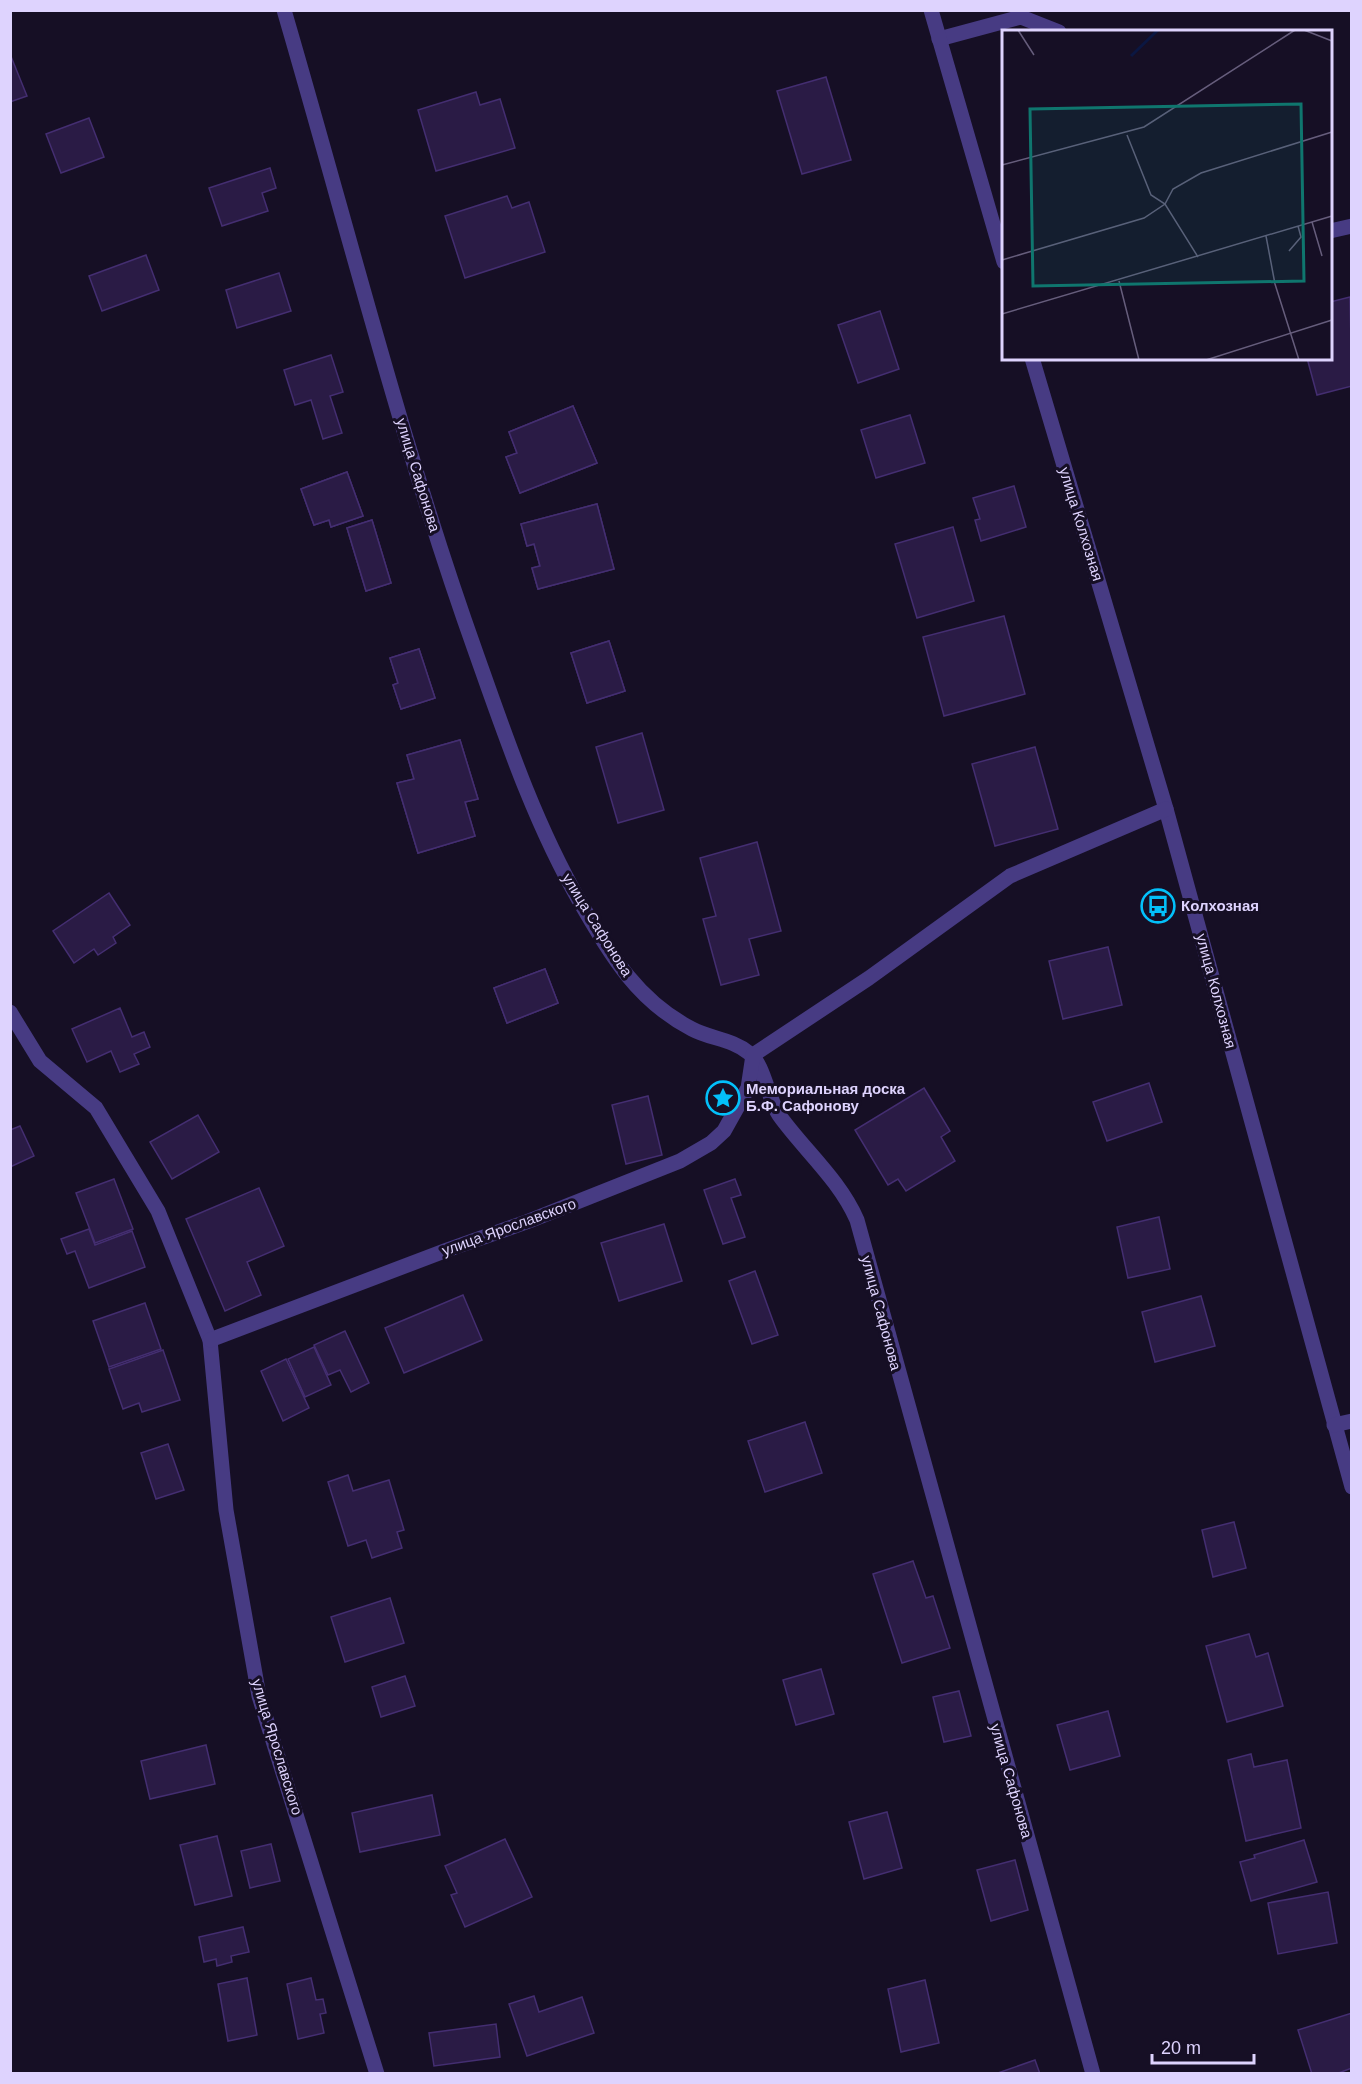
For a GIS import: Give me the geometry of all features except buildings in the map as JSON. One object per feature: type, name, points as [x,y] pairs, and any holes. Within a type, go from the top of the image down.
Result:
[{"type":"street","name":"улица Сафонова","points":[[284,10],[394,396],[456,597],[520,776],[556,859],[601,936],[639,992],[666,1015],[698,1032],[730,1041],[753,1055],[777,1112],[828,1173],[857,1220],[1093,2073]]},
{"type":"street","points":[[931,10],[1002,255]]},
{"type":"street","points":[[939,39],[1039,10]]},
{"type":"street","points":[[1021,17],[1054,30]]},
{"type":"street","points":[[1332,231],[1352,226]]},
{"type":"street","name":"улица Колхозная","points":[[1033,360],[1166,809],[1352,1487]]},
{"type":"street","points":[[753,1055],[869,978],[1010,876],[1166,809]]},
{"type":"street","name":"улица Ярославского","points":[[10,1012],[40,1061],[96,1108],[158,1211],[210,1340],[226,1509],[259,1696],[377,2073]]},
{"type":"street","name":"улица Ярославского","points":[[210,1340],[529,1221],[680,1161],[711,1143],[724,1131],[748,1088],[753,1055]]},
{"type":"street","points":[[1334,1425],[1352,1421]]},
{"type":"place","name":"Колхозная","points":[[1158,906]]},
{"type":"place","name":"Мемориальная доска Б.Ф. Сафонову","points":[[723,1098]]}]
